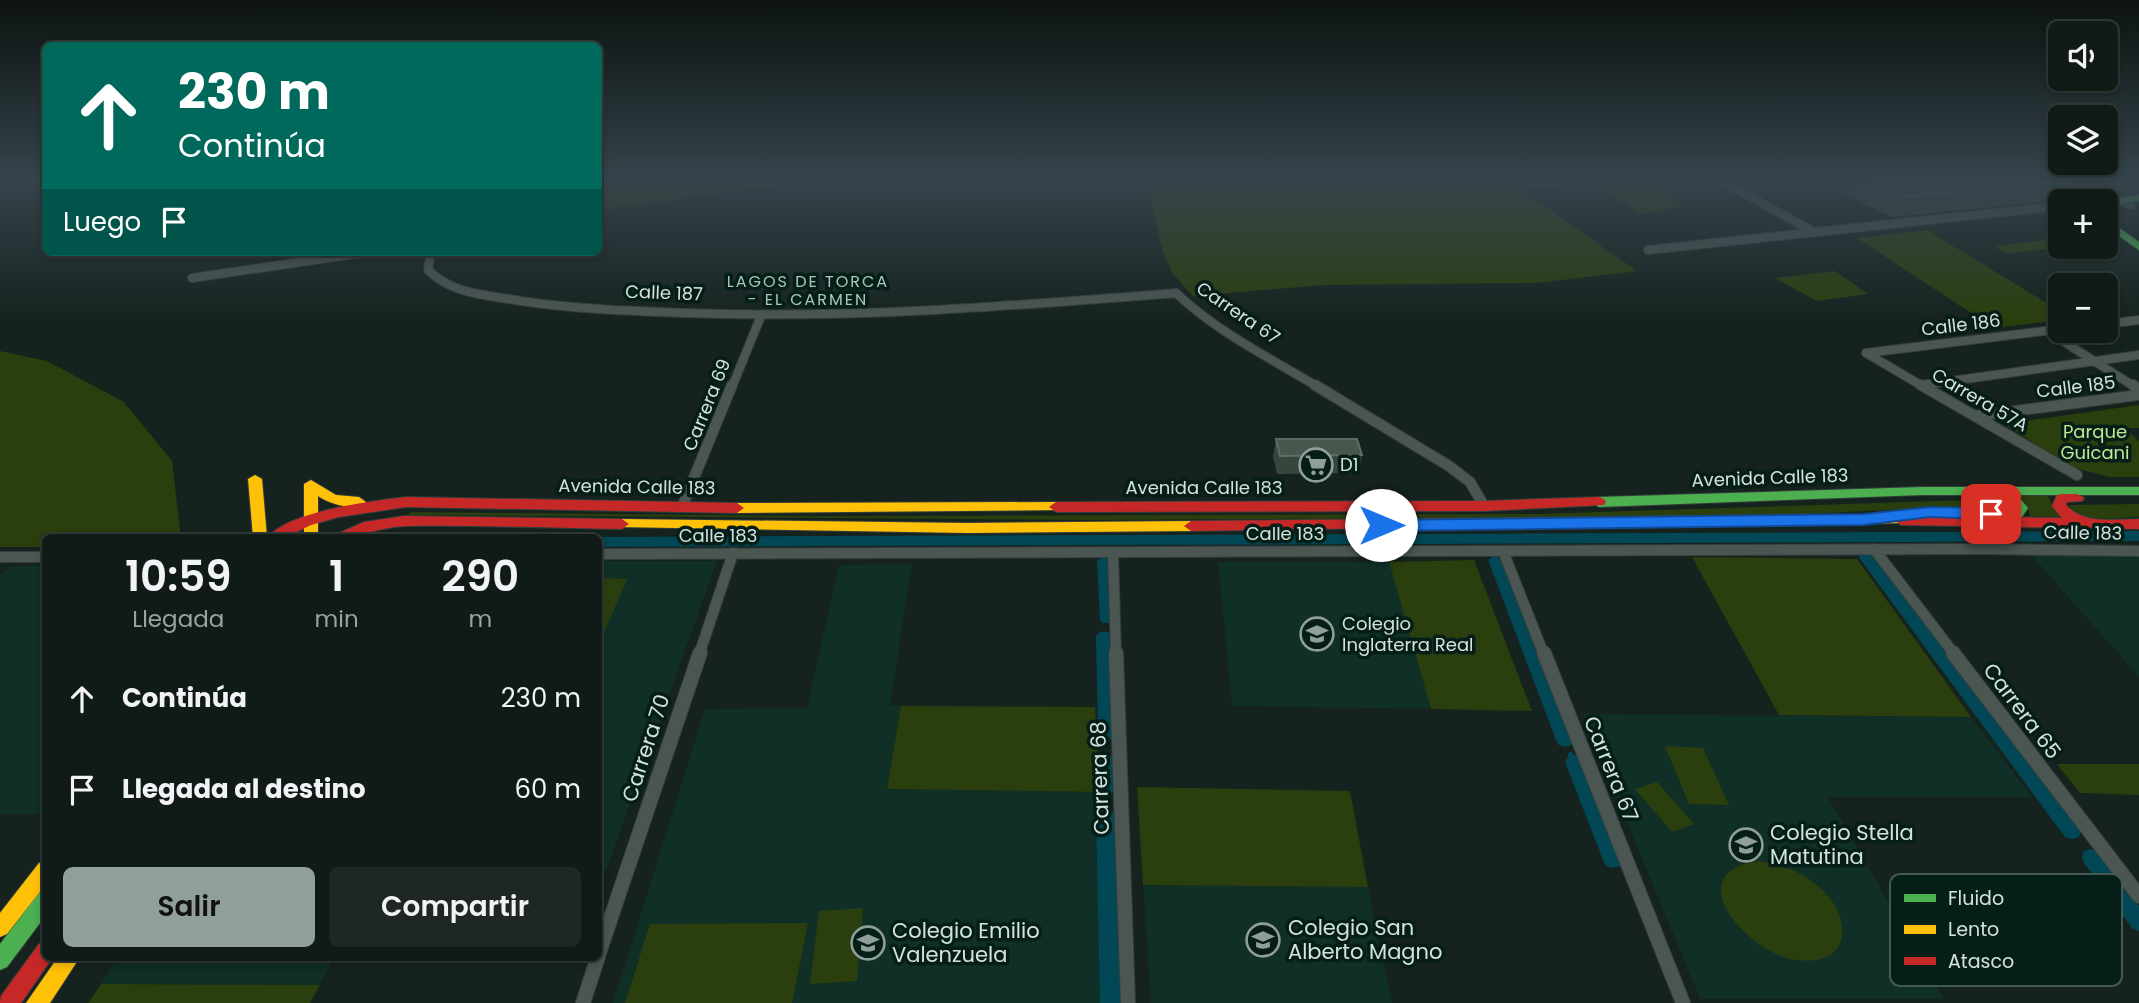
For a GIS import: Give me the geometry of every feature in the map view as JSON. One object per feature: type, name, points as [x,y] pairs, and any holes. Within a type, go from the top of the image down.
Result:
[{"type":"main road","points":[[2118,232],[2139,247]]},
{"type":"main road","points":[[255,479],[260,534]]},
{"type":"main road","points":[[310,534],[311,484],[319,493],[339,501],[407,502]]},
{"type":"main road","points":[[1864,519],[1918,513],[2020,512],[2021,508],[2016,500],[1993,490]]},
{"type":"main road","name":"Avenida Calle 183","points":[[281,534],[312,519],[369,506],[407,502],[682,507],[1484,506],[1993,490],[2139,491]]},
{"type":"main road","points":[[2090,524],[2067,515],[2058,502],[2062,498],[2139,498]]},
{"type":"main road","name":"Avenida Calle 183","points":[[350,534],[372,525],[404,521],[981,528],[1864,519],[2139,524]]},
{"type":"main road","points":[[0,929],[42,874]]},
{"type":"main road","points":[[0,960],[42,903]]},
{"type":"main road","points":[[8,1003],[42,956]]},
{"type":"main road","points":[[37,1003],[67,961]]},
{"type":"street","points":[[1806,228],[1822,237]]},
{"type":"street","points":[[1648,250],[1854,228]]},
{"type":"street","points":[[1673,247],[1681,252],[1910,228]]},
{"type":"street","points":[[309,256],[195,272],[189,276],[192,278],[341,256]]},
{"type":"street","name":"Calle 187","points":[[430,256],[428,270],[444,284],[469,292],[581,308],[761,316],[1022,304],[1176,293]]},
{"type":"street","name":"Carrera 67","points":[[1176,293],[1195,311],[1219,327],[1449,466],[1470,482],[1484,506]]},
{"type":"street","name":"Carrera 69","points":[[682,507],[761,316]]},
{"type":"street","points":[[2118,322],[2139,320]]},
{"type":"street","points":[[2047,331],[2139,388]]},
{"type":"street","name":"Calle 186","points":[[1866,353],[2047,331]]},
{"type":"street","name":"Carrera 57A","points":[[1866,353],[2077,475]]},
{"type":"street","points":[[1922,385],[2139,355]]},
{"type":"street","name":"Calle 185","points":[[1975,416],[2139,395]]},
{"type":"street","name":"Calle 183","points":[[602,554],[1874,549],[2139,551]]},
{"type":"street","name":"Carrera 65","points":[[1874,549],[2139,896]]},
{"type":"street","name":"Carrera 67","points":[[1503,551],[1683,1003]]},
{"type":"street","name":"Carrera 68","points":[[1112,552],[1128,1003]]},
{"type":"street","name":"Carrera 70","points":[[602,945],[733,554]]},
{"type":"street","points":[[0,557],[42,557]]},
{"type":"street","name":"Carrera 70","points":[[583,1003],[597,961]]},
{"type":"shaded area","points":[[2139,554],[2139,677],[2032,556]]},
{"type":"shaded area","points":[[602,561],[717,561],[606,871],[602,871]]},
{"type":"shaded area","name":"Colegio Inglaterra Real","points":[[1218,562],[1389,562],[1431,709],[1232,706]]},
{"type":"shaded area","name":"Colegio Emilio Valenzuela","points":[[912,564],[890,705],[901,706],[887,789],[1100,792],[1105,1003],[613,1003],[705,709],[807,708],[839,565]]},
{"type":"shaded area","points":[[10,566],[42,566],[42,814],[0,814],[0,576]]},
{"type":"shaded area","name":"Colegio Stella Matutina","points":[[1583,714],[1971,717],[2032,797],[1828,797],[1890,905],[1890,986],[1937,986],[1944,999],[1700,999]]},
{"type":"shaded area","name":"Colegio San Alberto Magno","points":[[1143,885],[1368,887],[1392,1003],[1151,1003]]},
{"type":"shaded area","points":[[115,961],[332,961],[320,985],[101,984]]},
{"type":"green space","points":[[1157,228],[1576,228],[1637,271],[1536,283],[1322,285],[1193,296],[1172,273]]},
{"type":"green space","points":[[1927,230],[2048,304],[2048,321],[1994,328],[1857,238]]},
{"type":"green space","points":[[2048,239],[2048,249],[2007,254],[1994,246]]},
{"type":"green space","points":[[1835,271],[1868,294],[1817,301],[1775,278]]},
{"type":"green space","points":[[0,351],[47,361],[124,402],[172,461],[181,534],[42,534],[42,547],[0,547]]},
{"type":"green space","name":"Parque Guicani","points":[[2139,405],[2139,428],[2125,428],[2139,441],[2139,477],[2110,477],[2077,469],[2003,424]]},
{"type":"green space","points":[[2013,494],[2048,496],[2053,507],[2067,518],[2030,516],[2028,508]]},
{"type":"green space","points":[[2001,499],[2012,508],[2006,511],[1905,509],[1638,517],[1089,520],[408,515],[410,512],[822,516],[1537,514]]},
{"type":"green space","points":[[2139,504],[2139,517],[2111,519],[2082,516],[2074,512],[2069,505]]},
{"type":"green space","points":[[1692,557],[1857,559],[1971,717],[1779,715]]},
{"type":"green space","points":[[1474,560],[1532,711],[1431,709],[1389,562]]},
{"type":"green space","points":[[602,578],[627,579],[602,638]]},
{"type":"green space","points":[[901,706],[1095,707],[1100,792],[887,789]]},
{"type":"green space","points":[[1665,746],[1703,748],[1729,805],[1689,804]]},
{"type":"green space","points":[[2057,764],[2139,764],[2139,795],[2080,793]]},
{"type":"green space","points":[[1657,782],[1694,824],[1672,832],[1635,789]]},
{"type":"green space","points":[[1137,787],[1350,791],[1368,887],[1143,885]]},
{"type":"green space","points":[[1760,861],[1798,873],[1812,881],[1829,898],[1838,911],[1842,937],[1838,947],[1829,955],[1816,960],[1797,960],[1777,954],[1758,943],[1728,912],[1721,895],[1723,879],[1735,868]]},
{"type":"green space","points":[[863,908],[857,981],[810,984],[819,911]]},
{"type":"green space","points":[[808,923],[792,1003],[625,1003],[650,924]]},
{"type":"green space","points":[[101,984],[320,985],[310,1003],[88,1003]]},
{"type":"building","points":[[1276,439],[1357,439],[1362,455],[1280,456]]},
{"type":"waterway","points":[[602,542],[2139,536]]},
{"type":"waterway","points":[[1865,555],[2072,831]]},
{"type":"waterway","points":[[1495,560],[1565,740]]},
{"type":"waterway","points":[[1104,561],[1108,619]]},
{"type":"waterway","points":[[1104,637],[1107,733]]},
{"type":"waterway","points":[[1571,755],[1574,762]]},
{"type":"waterway","points":[[1105,761],[1105,790]]},
{"type":"waterway","points":[[1574,762],[1613,860]]},
{"type":"waterway","points":[[1105,815],[1111,1003]]},
{"type":"waterway","points":[[2091,857],[2104,874]]},
{"type":"waterway","points":[[2122,899],[2139,922]]},
{"type":"traffic: fast","points":[[2118,231],[2139,247]]},
{"type":"traffic: fast","points":[[1599,502],[1922,491],[2139,491]]},
{"type":"traffic: fast","points":[[1999,492],[2013,499],[2021,508],[2017,514],[2002,514]]},
{"type":"traffic: fast","points":[[0,960],[42,904]]},
{"type":"traffic: slow","points":[[255,479],[260,534]]},
{"type":"traffic: slow","points":[[311,484],[332,499],[359,502]]},
{"type":"traffic: slow","points":[[311,484],[311,534]]},
{"type":"traffic: slow","points":[[737,508],[1056,507]]},
{"type":"traffic: slow","points":[[1594,522],[1901,520]]},
{"type":"traffic: slow","points":[[622,524],[968,528],[1191,526]]},
{"type":"traffic: slow","points":[[0,928],[42,874]]},
{"type":"traffic: slow","points":[[37,1003],[67,961]]},
{"type":"traffic: jam","points":[[2077,498],[2062,498],[2059,506],[2067,515],[2083,522]]},
{"type":"traffic: jam","points":[[281,534],[322,516],[406,502],[737,508]]},
{"type":"traffic: jam","points":[[1056,507],[1484,506],[1599,502]]},
{"type":"traffic: jam","points":[[1901,520],[2139,524]]},
{"type":"traffic: jam","points":[[349,534],[364,527],[404,521],[622,524]]},
{"type":"traffic: jam","points":[[1191,526],[1594,522]]},
{"type":"traffic: jam","points":[[8,1003],[42,956]]},
{"type":"place","name":"D1","points":[[1316,465]]},
{"type":"place","name":"Colegio Inglaterra Real","points":[[1317,634]]},
{"type":"place","name":"Colegio Stella Matutina","points":[[1746,845]]},
{"type":"place","name":"Colegio San Alberto Magno","points":[[1263,940]]},
{"type":"place","name":"Colegio Emilio Valenzuela","points":[[868,943]]},
{"type":"district","name":"LAGOS DE TORCA - EL CARMEN","points":[[808,290]]},
{"type":"route","points":[[1381,525],[1864,519],[1930,512],[1991,514]]}]
